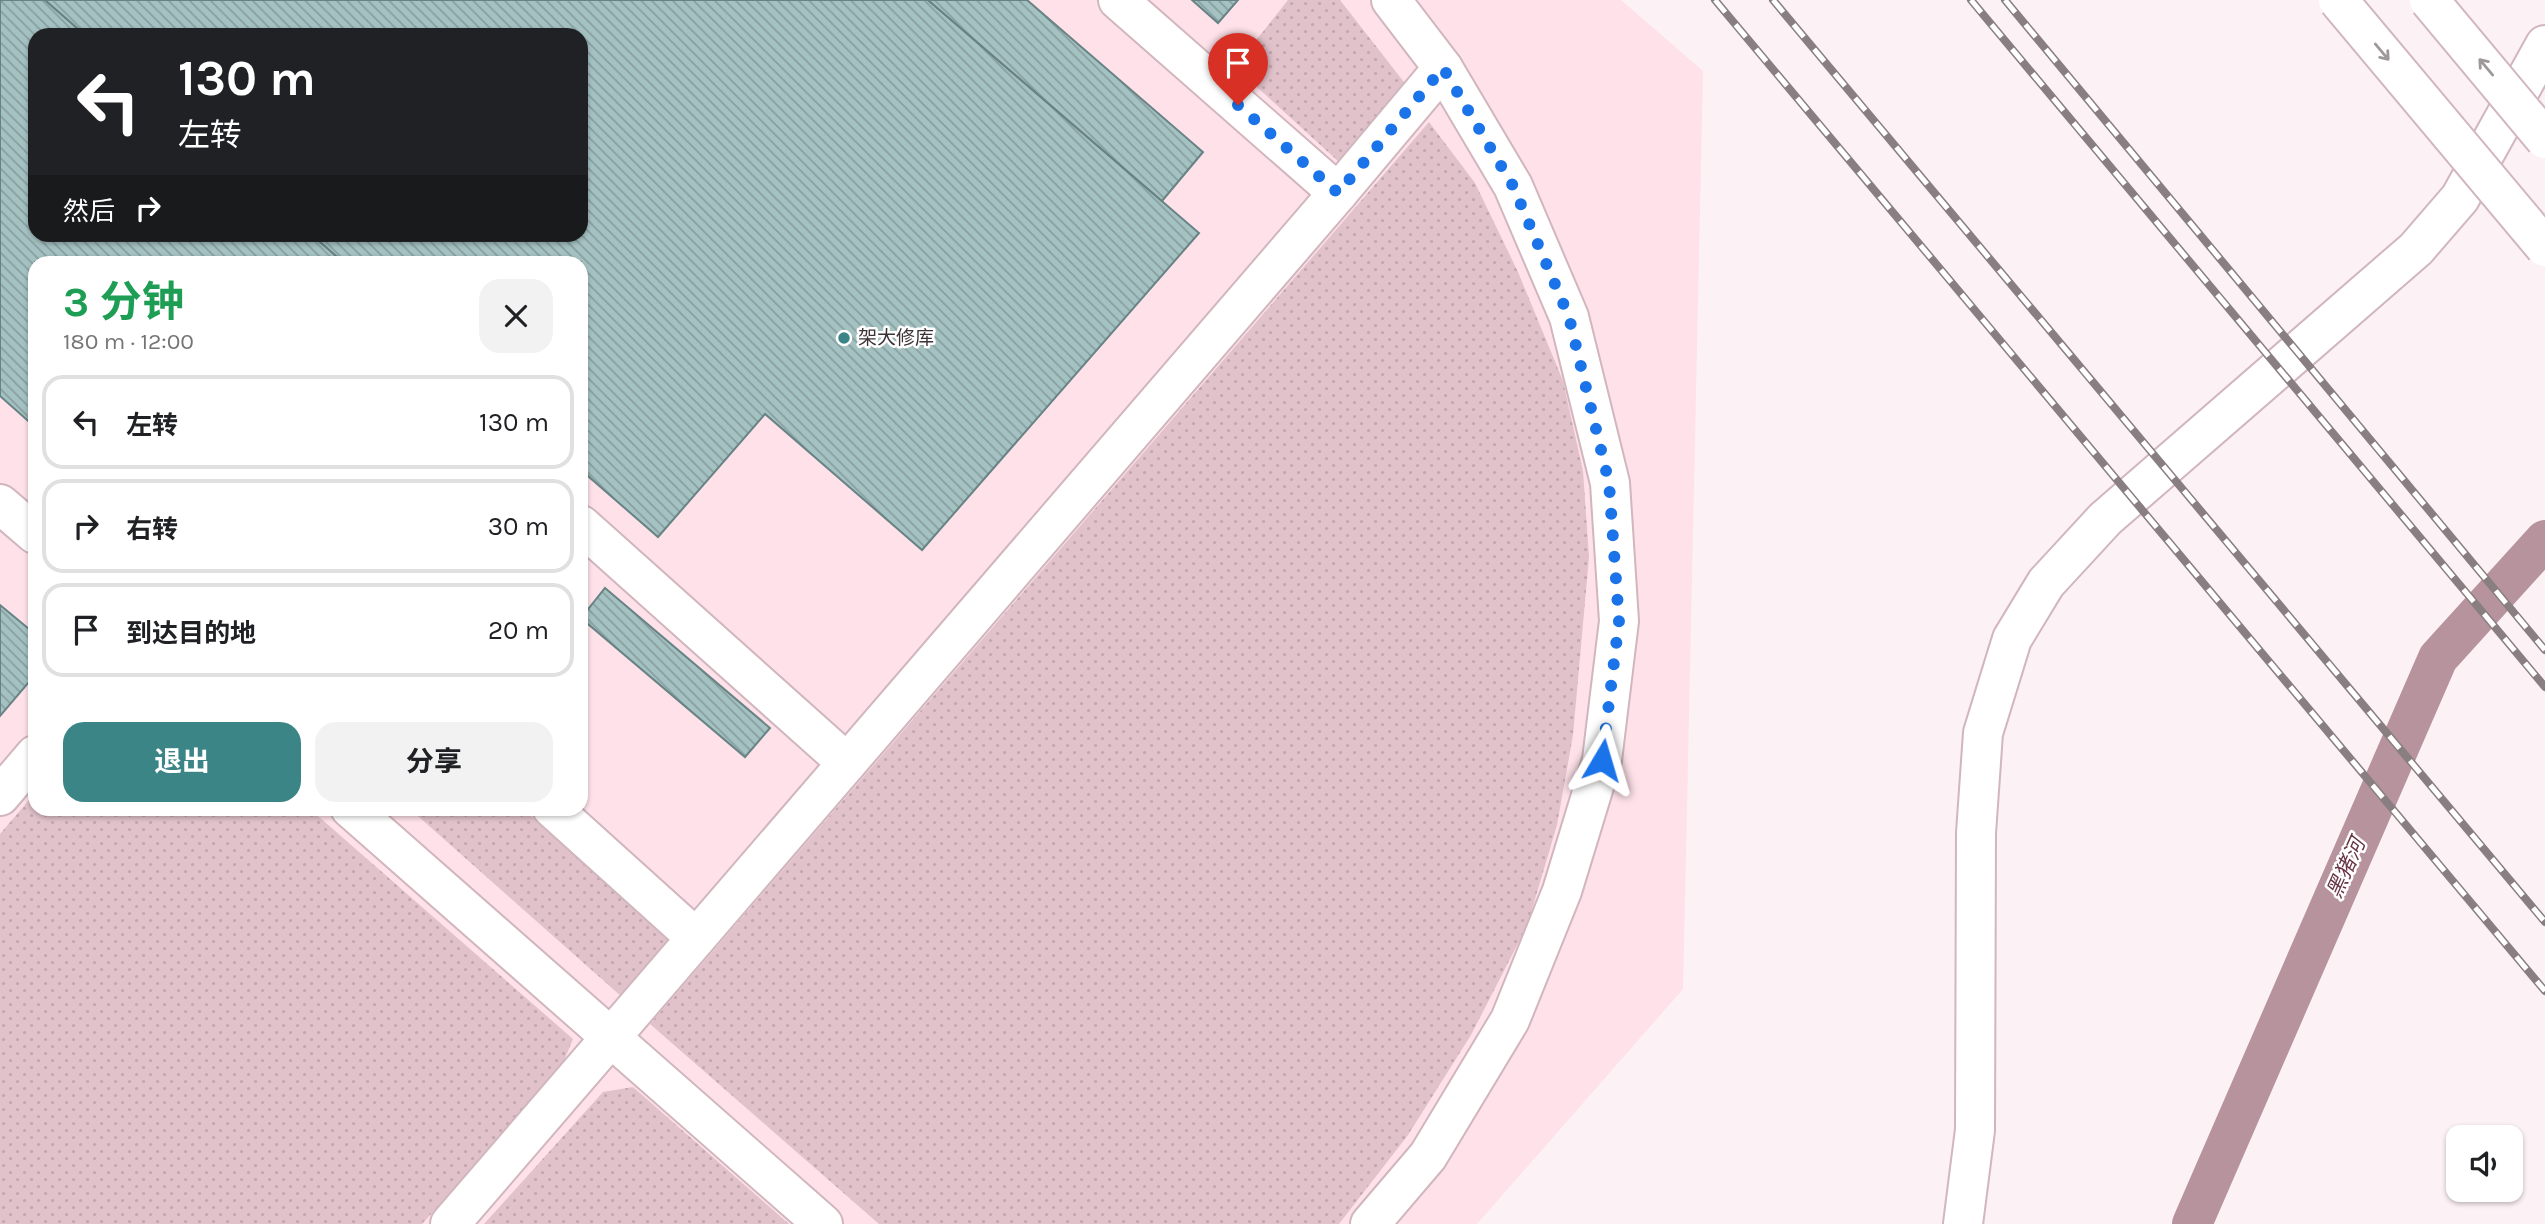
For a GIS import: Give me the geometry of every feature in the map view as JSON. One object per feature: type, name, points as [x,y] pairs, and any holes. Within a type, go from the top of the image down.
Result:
[{"type":"street","points":[[1118,0],[1338,193]]},
{"type":"street","points":[[1370,1224],[1428,1156],[1510,1020],[1562,891],[1602,760],[1619,621],[1609,483],[1569,317],[1513,186],[1443,68],[1391,0]]},
{"type":"street","points":[[2338,0],[2545,247]]},
{"type":"street","points":[[2429,0],[2545,139]]},
{"type":"street","points":[[1962,1224],[1975,1130],[1976,833],[1983,733],[2012,639],[2046,583],[2105,519],[2416,249],[2460,198],[2545,45]]},
{"type":"street","points":[[450,1224],[1443,68]]},
{"type":"street","points":[[0,504],[28,528]]},
{"type":"street","points":[[588,531],[847,763]]},
{"type":"street","points":[[0,796],[28,763]]},
{"type":"street","points":[[359,816],[823,1224]]},
{"type":"street","points":[[561,816],[696,938]]},
{"type":"shaded area","points":[[0,0],[1621,0],[1703,71],[1683,989],[1477,1224],[0,1224]]},
{"type":"shaded area","points":[[1288,0],[1340,0],[1407,86],[1340,163],[1235,67]]},
{"type":"shaded area","points":[[1429,122],[1475,183],[1518,272],[1563,381],[1583,471],[1589,557],[1573,735],[1557,825],[1527,926],[1471,1035],[1408,1135],[1339,1224],[879,1224],[650,1024]]},
{"type":"shaded area","points":[[28,801],[28,816],[318,816],[573,1039],[563,1063],[537,1096],[422,1224],[0,1224],[0,834]]},
{"type":"shaded area","points":[[418,816],[531,816],[672,941],[622,997]]},
{"type":"shaded area","points":[[633,1087],[789,1224],[484,1224],[603,1092]]},
{"type":"building","points":[[0,0],[45,0],[77,28],[28,28],[28,242],[320,242],[336,256],[28,256],[28,421],[0,396]]},
{"type":"building","name":"架大修库","points":[[45,0],[928,0],[1199,233],[922,550],[765,414],[658,537],[588,476],[588,256],[336,256],[320,242],[588,242],[588,28],[77,28]]},
{"type":"building","points":[[928,0],[1027,0],[1203,152],[1162,201]]},
{"type":"building","points":[[1192,0],[1238,0],[1218,23]]},
{"type":"building","points":[[605,588],[770,728],[745,757],[588,624],[588,609]]},
{"type":"building","points":[[0,605],[28,628],[28,683],[0,716]]},
{"type":"waterway","name":"黑猪河","points":[[2192,1224],[2438,658],[2545,540]]},
{"type":"railway","points":[[1715,0],[2545,991]]},
{"type":"railway","points":[[1773,0],[2545,922]]},
{"type":"railway","points":[[1971,0],[2545,687]]},
{"type":"railway","points":[[2005,0],[2545,650]]},
{"type":"place","name":"架大修库","points":[[844,338]]},
{"type":"route","points":[[1238,105],[1338,193],[1443,68],[1513,186],[1569,317],[1609,483],[1619,621],[1602,760]]}]
